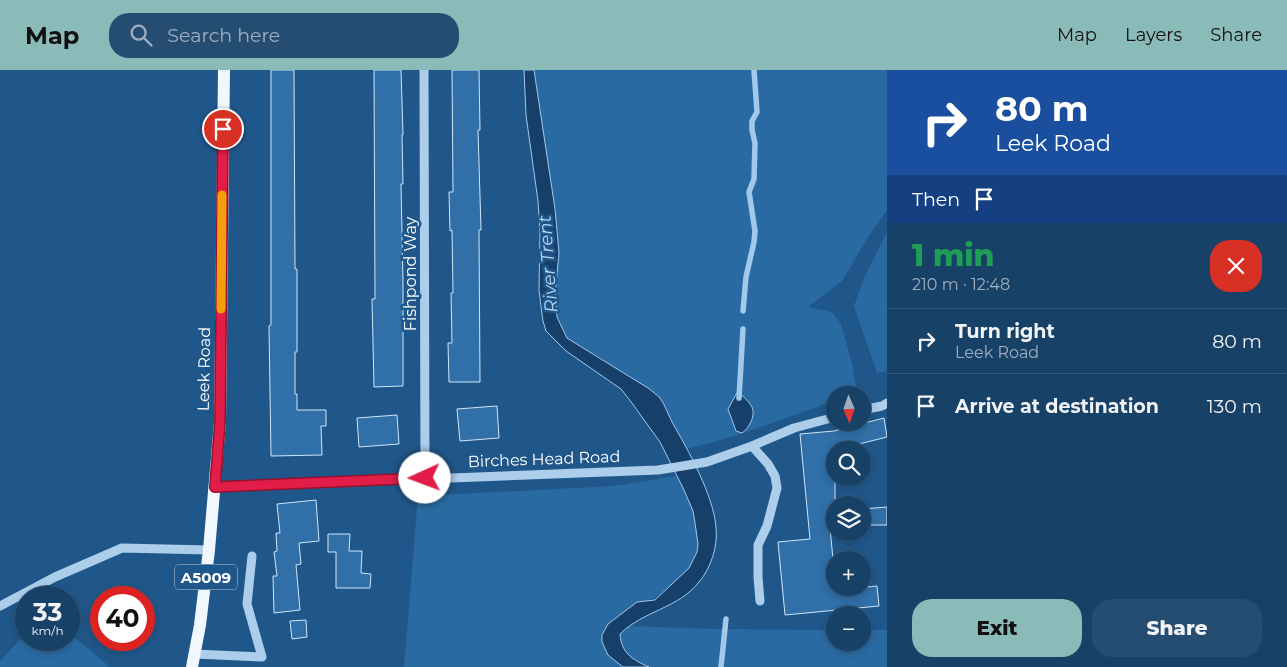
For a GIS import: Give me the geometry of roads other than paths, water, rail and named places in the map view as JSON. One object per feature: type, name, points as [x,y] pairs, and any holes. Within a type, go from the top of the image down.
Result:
[{"type":"main road","name":"Leek Road","points":[[193,661],[200,625],[209,550],[220,422],[224,70]]},
{"type":"street","name":"Fishpond Way","points":[[424,70],[425,478]]},
{"type":"street","points":[[871,408],[887,403]]},
{"type":"street","name":"Birches Head Road","points":[[215,487],[658,470],[708,462],[794,428],[826,419]]},
{"type":"street","points":[[752,446],[768,464],[775,476],[777,488],[767,526],[758,545],[760,601]]},
{"type":"street","points":[[0,606],[55,577],[122,548],[209,550]]},
{"type":"street","points":[[193,661],[262,657],[247,604],[252,556]]},
{"type":"water","name":"River Trent","points":[[524,70],[534,70],[555,209],[559,253],[555,295],[557,317],[567,338],[648,388],[660,398],[699,474],[711,502],[714,515],[716,528],[715,549],[710,564],[699,582],[681,598],[639,620],[620,634],[625,651],[638,662],[649,667],[623,667],[608,655],[602,642],[602,635],[608,624],[637,602],[655,600],[689,568],[697,552],[698,544],[693,511],[660,442],[621,389],[566,351],[546,331],[539,291],[540,232],[538,201],[526,115]]},
{"type":"water","points":[[738,391],[753,410],[751,422],[742,433],[736,431],[728,409]]},
{"type":"waterway","points":[[743,311],[746,277],[755,231],[749,192],[754,179],[755,143],[752,121],[757,112],[754,70]]},
{"type":"waterway","points":[[739,398],[743,329]]},
{"type":"waterway","points":[[721,667],[726,619]]}]
